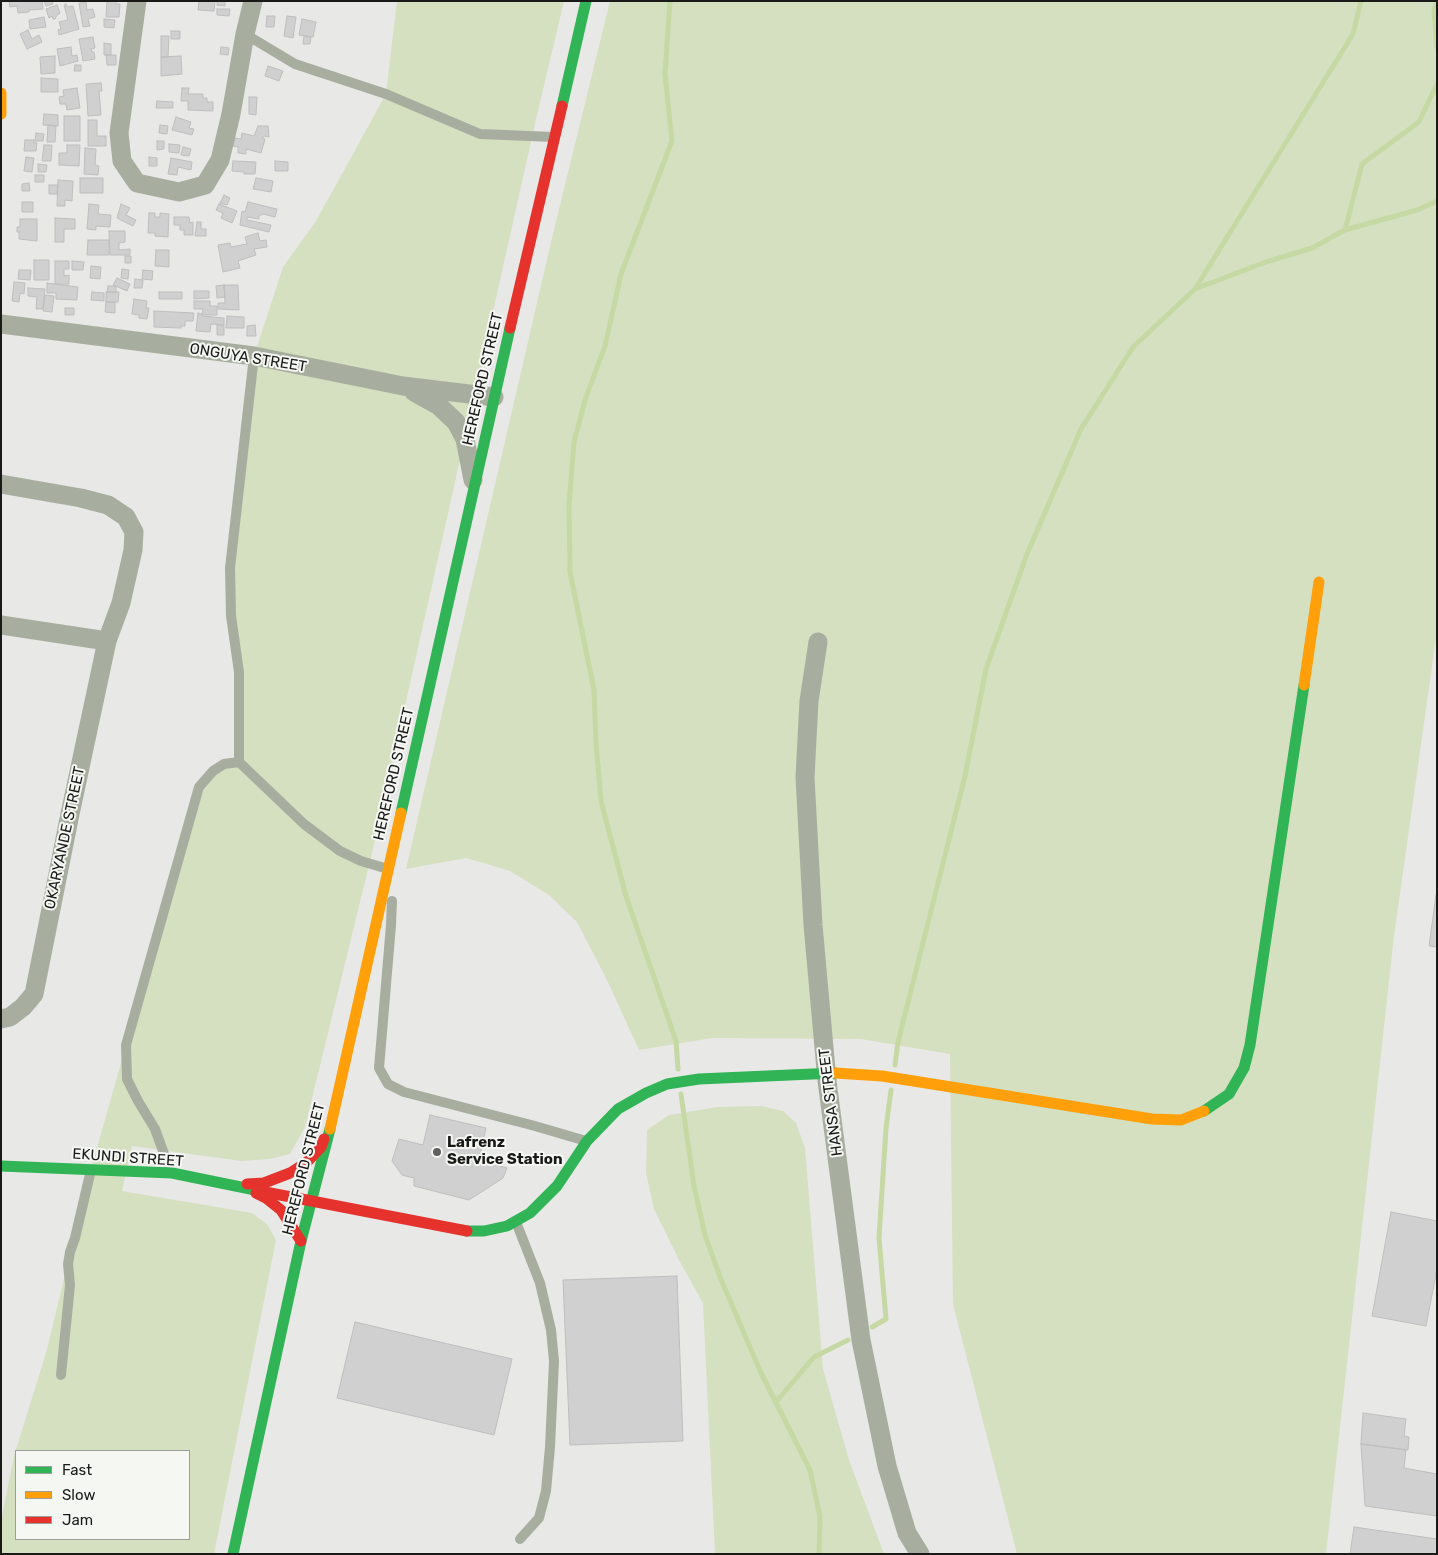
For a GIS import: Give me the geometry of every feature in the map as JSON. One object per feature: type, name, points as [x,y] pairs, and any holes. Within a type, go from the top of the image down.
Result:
[{"type":"street","points":[[137,1],[119,133],[122,161],[137,183],[179,192],[204,185],[220,160],[253,1]]},
{"type":"street","name":"HEREFORD STREET","points":[[232,1554],[301,1241],[334,1112],[494,398],[586,1]]},
{"type":"street","points":[[1,92],[1,114]]},
{"type":"street","name":"ONGUYA STREET","points":[[1,324],[254,356],[403,386],[494,398]]},
{"type":"street","points":[[403,386],[439,406],[456,422],[465,439],[474,491]]},
{"type":"street","name":"OKARYANDE STREET","points":[[1,484],[108,505],[126,517],[134,532],[133,550],[121,603],[107,641],[34,994],[10,1017],[1,1019]]},
{"type":"street","name":"EKUNDI STREET","points":[[1,1166],[172,1174],[236,1185],[310,1202],[462,1231],[507,1226],[530,1213],[557,1186],[587,1141],[618,1108],[667,1084],[699,1079],[827,1073],[882,1076],[1152,1119],[1181,1120],[1196,1115],[1228,1094],[1244,1068],[1250,1045],[1319,582]]},
{"type":"street","points":[[1,625],[107,641]]},
{"type":"street","name":"HANSA STREET","points":[[818,642],[809,701],[805,777],[813,925],[827,1073],[861,1340],[887,1466],[907,1533],[920,1554]]},
{"type":"street","points":[[236,1185],[264,1183],[290,1173],[308,1162],[320,1147],[334,1112]]},
{"type":"street","points":[[236,1185],[266,1198],[280,1210],[301,1241]]},
{"type":"lane","points":[[245,34],[295,64],[386,94],[480,134],[555,138]]},
{"type":"lane","points":[[254,356],[230,568],[231,616],[239,672],[239,762],[304,824],[340,851],[362,862],[388,868],[392,894],[392,925],[379,1068],[388,1084],[404,1092],[587,1141]]},
{"type":"lane","points":[[172,1174],[155,1129],[138,1101],[128,1079],[126,1046],[199,787],[214,771],[224,764],[239,762]]},
{"type":"lane","points":[[61,1376],[70,1284],[68,1264],[91,1169]]},
{"type":"lane","points":[[516,1221],[540,1284],[551,1330],[554,1361],[546,1491],[540,1518],[520,1539]]},
{"type":"green space","points":[[397,1],[564,1],[373,849],[305,1127],[290,1154],[270,1159],[241,1161],[132,1146],[122,1191],[252,1213],[267,1224],[276,1240],[214,1554],[1,1554],[1,1521],[15,1453],[15,1540],[190,1540],[190,1450],[16,1450],[46,1353],[91,1169],[199,787],[213,771],[239,762],[230,568],[254,356],[283,267],[316,221],[386,94]]},
{"type":"green space","points":[[610,1],[1437,1],[1437,631],[1394,936],[1326,1554],[1017,1554],[953,1304],[950,1054],[861,1039],[712,1038],[639,1050],[607,980],[577,922],[549,895],[510,871],[466,858],[406,869],[552,238]]},
{"type":"green space","points":[[761,1106],[783,1111],[796,1123],[805,1148],[823,1369],[849,1460],[884,1554],[715,1554],[703,1303],[654,1209],[646,1173],[647,1130],[669,1115],[718,1107]]},
{"type":"building","points":[[9,1],[42,1],[43,9],[18,13],[17,6],[10,7]]},
{"type":"building","points":[[44,1],[52,1],[53,4],[46,6]]},
{"type":"building","points":[[107,1],[116,1],[116,4],[120,4],[119,17],[106,17]]},
{"type":"building","points":[[199,1],[215,1],[214,11],[198,10]]},
{"type":"building","points":[[217,1],[225,1],[225,6],[217,5]]},
{"type":"building","points":[[86,2],[87,10],[93,9],[95,17],[88,19],[90,26],[83,27],[79,3]]},
{"type":"building","points":[[66,4],[67,7],[73,6],[79,29],[59,35],[58,30],[61,29],[59,22],[68,20],[64,5]]},
{"type":"building","points":[[57,5],[60,13],[55,19],[52,16],[49,18],[46,9]]},
{"type":"building","points":[[217,9],[230,9],[229,16],[217,15]]},
{"type":"building","points":[[267,16],[275,16],[274,27],[266,27]]},
{"type":"building","points":[[287,16],[296,17],[293,38],[284,36]]},
{"type":"building","points":[[44,17],[46,27],[30,29],[29,20]]},
{"type":"building","points":[[104,19],[115,20],[114,28],[104,27]]},
{"type":"building","points":[[302,19],[316,22],[313,37],[299,35]]},
{"type":"building","points":[[28,30],[32,39],[39,35],[42,42],[27,49],[20,34]]},
{"type":"building","points":[[171,31],[180,31],[180,39],[171,39]]},
{"type":"building","points":[[161,36],[169,36],[168,57],[161,57]]},
{"type":"building","points":[[304,36],[311,37],[310,44],[303,44]]},
{"type":"building","points":[[93,37],[95,48],[91,49],[94,52],[95,59],[83,61],[79,39]]},
{"type":"building","points":[[104,43],[111,44],[111,55],[104,55]]},
{"type":"building","points":[[71,47],[72,56],[77,55],[78,61],[60,66],[57,49]]},
{"type":"building","points":[[221,47],[229,48],[228,55],[220,54]]},
{"type":"building","points":[[106,55],[116,55],[116,65],[107,65]]},
{"type":"building","points":[[55,56],[55,73],[41,74],[40,57]]},
{"type":"building","points":[[181,56],[182,74],[161,76],[161,57]]},
{"type":"building","points":[[75,65],[81,65],[81,71],[74,71]]},
{"type":"building","points":[[268,66],[283,71],[279,81],[265,76]]},
{"type":"building","points":[[41,78],[58,79],[58,92],[41,92]]},
{"type":"building","points":[[101,83],[102,91],[99,91],[101,115],[88,116],[86,84]]},
{"type":"building","points":[[77,88],[80,108],[67,110],[66,104],[60,104],[59,97],[64,96],[63,90]]},
{"type":"building","points":[[182,88],[189,88],[188,94],[203,94],[203,98],[207,98],[207,102],[213,102],[213,111],[188,110],[188,101],[181,101]]},
{"type":"building","points":[[249,97],[257,97],[256,115],[249,114]]},
{"type":"building","points":[[157,101],[173,102],[173,108],[156,108]]},
{"type":"building","points":[[44,114],[58,115],[58,126],[43,125]]},
{"type":"building","points":[[64,116],[80,116],[80,141],[64,141]]},
{"type":"building","points":[[176,117],[191,122],[189,128],[194,129],[192,135],[172,130]]},
{"type":"building","points":[[88,120],[97,120],[97,136],[106,136],[106,146],[88,146]]},
{"type":"building","points":[[48,125],[56,126],[55,142],[47,142]]},
{"type":"building","points":[[160,125],[168,126],[167,134],[159,133]]},
{"type":"building","points":[[258,126],[268,126],[269,137],[264,136],[262,138],[265,139],[261,153],[246,149],[246,154],[238,153],[238,147],[233,146],[235,138],[241,139],[242,133],[254,136]]},
{"type":"building","points":[[36,133],[44,134],[43,141],[35,141]]},
{"type":"building","points":[[25,140],[34,140],[34,143],[37,143],[36,151],[24,151]]},
{"type":"building","points":[[157,141],[164,141],[164,149],[157,150]]},
{"type":"building","points":[[169,144],[180,145],[179,153],[169,152]]},
{"type":"building","points":[[44,145],[52,145],[51,161],[42,161]]},
{"type":"building","points":[[67,145],[80,145],[79,166],[59,165],[59,153],[67,153]]},
{"type":"building","points":[[183,147],[191,149],[189,156],[181,155]]},
{"type":"building","points":[[85,148],[96,149],[95,165],[99,166],[98,175],[84,174]]},
{"type":"building","points":[[26,157],[34,158],[32,172],[24,171]]},
{"type":"building","points":[[149,157],[157,158],[157,166],[149,166]]},
{"type":"building","points":[[171,158],[192,162],[191,170],[178,167],[177,175],[168,174]]},
{"type":"building","points":[[233,161],[256,162],[255,174],[232,171]]},
{"type":"building","points":[[275,161],[288,162],[288,171],[275,171]]},
{"type":"building","points":[[38,164],[47,165],[46,172],[38,172]]},
{"type":"building","points":[[35,175],[44,175],[44,182],[35,182]]},
{"type":"building","points":[[80,178],[103,178],[103,193],[80,193]]},
{"type":"building","points":[[256,178],[273,181],[271,192],[253,189]]},
{"type":"building","points":[[58,180],[73,181],[72,201],[65,200],[65,206],[57,206]]},
{"type":"building","points":[[29,183],[30,191],[22,191],[22,184]]},
{"type":"building","points":[[49,185],[58,185],[57,194],[49,194]]},
{"type":"building","points":[[224,195],[230,198],[227,205],[220,203]]},
{"type":"building","points":[[22,202],[33,202],[33,212],[22,212]]},
{"type":"building","points":[[248,202],[277,209],[275,217],[263,214],[259,216],[259,219],[247,217],[247,220],[271,225],[269,232],[240,225],[242,211],[245,212]]},
{"type":"building","points":[[89,204],[99,205],[98,214],[111,215],[110,227],[96,226],[96,230],[87,229]]},
{"type":"building","points":[[121,204],[130,208],[126,215],[136,220],[133,226],[117,218]]},
{"type":"building","points":[[219,204],[237,211],[232,223],[221,218],[223,213],[216,210]]},
{"type":"building","points":[[149,213],[155,213],[155,217],[160,217],[160,213],[169,214],[168,237],[155,236],[155,233],[148,233]]},
{"type":"building","points":[[174,217],[189,217],[190,223],[193,222],[193,235],[184,235],[184,230],[180,230],[180,225],[174,225]]},
{"type":"building","points":[[55,218],[75,219],[75,229],[64,229],[64,242],[55,242]]},
{"type":"building","points":[[20,219],[37,219],[37,241],[19,239],[17,227],[20,227]]},
{"type":"building","points":[[197,222],[201,222],[201,229],[206,229],[206,236],[195,236]]},
{"type":"building","points":[[109,231],[125,231],[125,242],[119,243],[119,250],[130,249],[130,255],[110,255]]},
{"type":"building","points":[[258,233],[260,241],[266,240],[267,247],[254,249],[256,255],[238,261],[240,268],[223,272],[218,245],[230,243],[231,247],[247,244],[245,237]]},
{"type":"building","points":[[88,240],[109,240],[109,255],[87,255]]},
{"type":"building","points":[[156,250],[169,250],[169,267],[155,266]]},
{"type":"building","points":[[125,256],[131,256],[131,263],[125,263]]},
{"type":"building","points":[[34,260],[49,260],[49,280],[34,280]]},
{"type":"building","points":[[55,261],[69,261],[69,269],[64,269],[64,276],[69,275],[69,284],[55,284]]},
{"type":"building","points":[[72,261],[84,262],[83,270],[72,270]]},
{"type":"building","points":[[91,266],[101,267],[100,279],[90,278]]},
{"type":"building","points":[[122,269],[129,270],[128,279],[121,278]]},
{"type":"building","points":[[19,270],[31,270],[30,280],[18,279]]},
{"type":"building","points":[[143,270],[153,271],[152,280],[142,279]]},
{"type":"building","points":[[117,278],[130,284],[127,291],[113,285]]},
{"type":"building","points":[[135,279],[143,280],[142,288],[134,288]]},
{"type":"building","points":[[14,282],[25,283],[24,294],[20,293],[19,302],[12,301]]},
{"type":"building","points":[[47,283],[78,287],[77,300],[56,299],[56,293],[47,293]]},
{"type":"building","points":[[224,285],[225,297],[217,298],[216,286]]},
{"type":"building","points":[[224,285],[238,285],[239,310],[218,309],[218,303],[225,303]]},
{"type":"building","points":[[108,286],[116,286],[116,292],[107,292]]},
{"type":"building","points":[[28,288],[45,289],[43,309],[36,309],[37,297],[28,296]]},
{"type":"building","points":[[194,291],[209,291],[209,298],[194,299]]},
{"type":"building","points":[[92,292],[104,293],[104,301],[91,300]]},
{"type":"building","points":[[106,292],[119,292],[118,302],[106,302]]},
{"type":"building","points":[[159,292],[182,292],[182,299],[159,299]]},
{"type":"building","points":[[45,295],[54,296],[52,312],[43,311]]},
{"type":"building","points":[[134,299],[147,301],[146,308],[149,308],[147,319],[139,318],[139,315],[132,314]]},
{"type":"building","points":[[194,301],[210,301],[210,306],[217,306],[217,315],[202,315],[203,309],[194,309]]},
{"type":"building","points":[[106,302],[115,302],[115,313],[105,312]]},
{"type":"building","points":[[65,308],[74,308],[74,315],[65,315]]},
{"type":"building","points":[[154,311],[194,313],[193,321],[185,321],[185,326],[181,326],[181,328],[154,327]]},
{"type":"building","points":[[198,313],[202,314],[202,316],[224,318],[224,325],[211,324],[210,332],[196,331]]},
{"type":"building","points":[[227,316],[244,317],[244,328],[226,328]]},
{"type":"building","points":[[217,325],[224,325],[224,335],[217,335]]},
{"type":"building","points":[[255,325],[256,336],[247,336],[247,326]]},
{"type":"building","points":[[1437,895],[1437,947],[1429,946]]},
{"type":"building","name":"Lafrenz Service Station","points":[[430,1115],[486,1128],[479,1160],[507,1168],[503,1178],[469,1200],[414,1186],[414,1178],[402,1175],[392,1161],[399,1139],[423,1145]]},
{"type":"building","points":[[1391,1212],[1437,1221],[1437,1269],[1426,1326],[1372,1316]]},
{"type":"building","points":[[677,1276],[683,1441],[570,1445],[563,1280]]},
{"type":"building","points":[[355,1322],[512,1359],[494,1435],[337,1398]]},
{"type":"building","points":[[1363,1413],[1406,1419],[1404,1436],[1409,1437],[1408,1450],[1361,1444]]},
{"type":"building","points":[[1361,1444],[1406,1450],[1404,1468],[1437,1474],[1437,1516],[1365,1506]]},
{"type":"building","points":[[1354,1527],[1437,1539],[1437,1554],[1350,1554]]},
{"type":"waterway","points":[[670,1],[665,74],[672,141],[621,274],[605,346],[586,397],[574,442],[569,505],[570,572],[594,690],[601,801],[626,896],[676,1041],[678,1069]]},
{"type":"waterway","points":[[895,1065],[898,1042],[965,776],[986,669],[1027,554],[1081,429],[1133,347],[1195,289],[1353,34],[1361,1]]},
{"type":"waterway","points":[[1437,2],[1434,10],[1437,47]]},
{"type":"waterway","points":[[1345,230],[1362,164],[1419,122],[1437,84]]},
{"type":"waterway","points":[[1195,289],[1266,262],[1312,248],[1345,230],[1417,210],[1437,201]]},
{"type":"waterway","points":[[872,1327],[886,1319],[879,1238],[886,1128],[891,1090]]},
{"type":"waterway","points":[[681,1094],[694,1186],[705,1235],[720,1277],[761,1373],[810,1470],[820,1517],[819,1554]]},
{"type":"waterway","points":[[776,1402],[814,1357],[848,1340]]},
{"type":"traffic: fast","points":[[562,106],[586,1]]},
{"type":"traffic: fast","points":[[401,813],[510,328]]},
{"type":"traffic: fast","points":[[1204,1111],[1229,1094],[1244,1068],[1250,1045],[1304,685]]},
{"type":"traffic: fast","points":[[467,1231],[484,1231],[507,1226],[530,1213],[557,1186],[587,1141],[618,1109],[646,1093],[667,1084],[699,1079],[835,1073]]},
{"type":"traffic: fast","points":[[233,1554],[301,1241],[330,1129]]},
{"type":"traffic: fast","points":[[1,1166],[172,1173],[265,1192]]},
{"type":"traffic: slow","points":[[1,93],[1,114]]},
{"type":"traffic: slow","points":[[1304,685],[1319,582]]},
{"type":"traffic: slow","points":[[330,1129],[401,813]]},
{"type":"traffic: slow","points":[[835,1073],[882,1076],[1152,1119],[1181,1120],[1204,1111]]},
{"type":"traffic: jam","points":[[510,328],[562,106]]},
{"type":"traffic: jam","points":[[247,1184],[264,1183],[290,1173],[307,1162],[321,1147],[324,1139]]},
{"type":"traffic: jam","points":[[265,1192],[467,1231]]},
{"type":"traffic: jam","points":[[256,1193],[281,1210],[301,1241]]},
{"type":"place","name":"Lafrenz Service Station","points":[[437,1152]]}]
